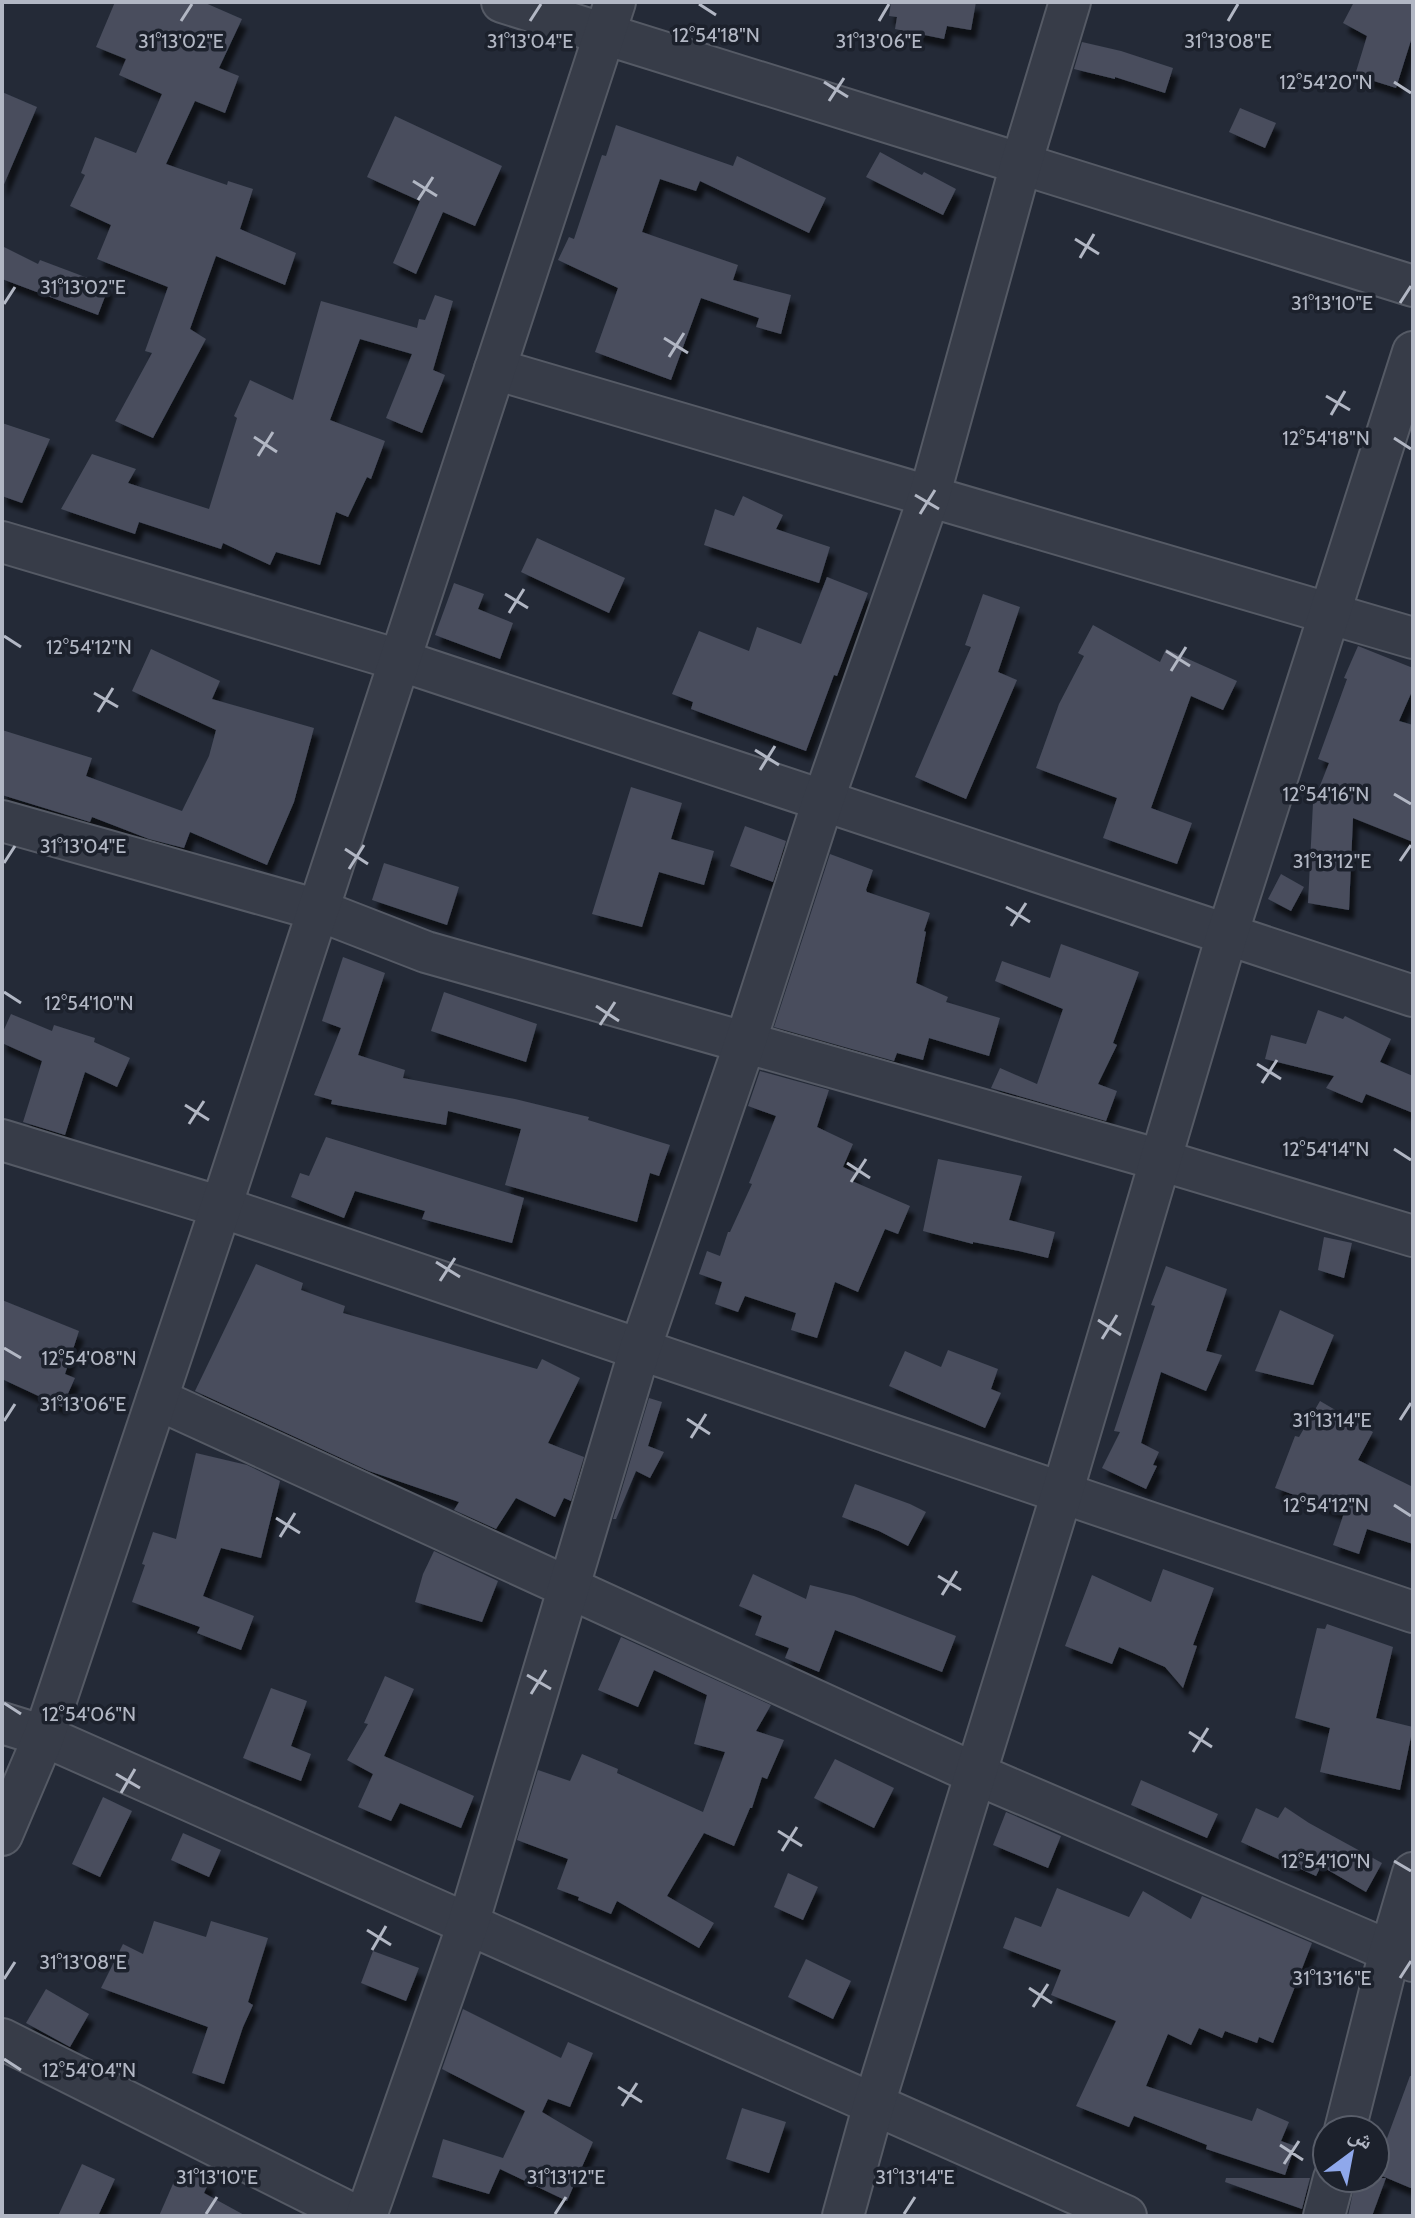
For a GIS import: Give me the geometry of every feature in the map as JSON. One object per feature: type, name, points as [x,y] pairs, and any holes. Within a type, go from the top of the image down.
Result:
[{"type":"street","points":[[502,2],[610,18],[1021,164],[1413,286]]},
{"type":"street","points":[[366,2216],[468,1924],[640,1349],[745,1043],[823,801],[929,497],[1021,164],[1070,2]]},
{"type":"street","points":[[2,1835],[44,1736],[157,1399],[610,18]]},
{"type":"street","points":[[843,2216],[874,2104],[1062,1493],[1227,935],[1413,352]]},
{"type":"street","points":[[495,369],[1413,638]]},
{"type":"street","points":[[2,542],[399,660],[1413,996]]},
{"type":"street","points":[[2,821],[318,910],[426,952],[1160,1160],[1413,1236]]},
{"type":"street","points":[[2,1140],[221,1207],[1413,1612]]},
{"type":"street","points":[[157,1399],[976,1774],[1401,1956]]},
{"type":"street","points":[[2,1723],[44,1736],[1126,2216]]},
{"type":"street","points":[[1350,2114],[1401,1956],[1413,1873]]},
{"type":"street","points":[[2,2039],[356,2216]]},
{"type":"street","points":[[1324,2216],[1330,2194]]},
{"type":"building","points":[[115,2],[203,2],[242,19],[219,68],[239,76],[225,113],[195,101],[166,164],[227,185],[228,181],[253,189],[240,229],[296,253],[285,285],[216,256],[190,329],[206,339],[153,438],[115,421],[152,353],[145,351],[168,287],[97,259],[111,225],[70,206],[85,175],[81,173],[95,137],[136,153],[162,94],[119,75],[126,59],[96,47]]},
{"type":"building","points":[[891,2],[976,2],[971,30],[947,26],[944,39],[895,29],[897,17],[889,16]]},
{"type":"building","points":[[1354,2],[1413,2],[1413,34],[1396,88],[1355,75],[1367,36],[1343,23]]},
{"type":"building","points":[[1082,42],[1173,68],[1165,93],[1115,77],[1074,69]]},
{"type":"building","points":[[2,92],[37,107],[2,189]]},
{"type":"building","points":[[1240,108],[1276,123],[1265,148],[1229,132]]},
{"type":"building","points":[[395,116],[502,166],[475,226],[443,212],[416,274],[393,263],[420,201],[367,177]]},
{"type":"building","points":[[616,125],[733,166],[737,156],[826,198],[809,233],[700,181],[696,191],[660,179],[642,232],[738,265],[733,280],[791,295],[781,334],[756,327],[759,318],[701,298],[671,380],[595,352],[618,288],[558,260],[569,237],[574,239],[602,155],[606,156]]},
{"type":"building","points":[[880,152],[956,189],[943,215],[866,177]]},
{"type":"building","points":[[2,246],[38,264],[40,260],[109,286],[98,315],[2,279]]},
{"type":"building","points":[[435,295],[453,301],[433,370],[445,375],[422,433],[386,418],[412,354],[360,339],[330,420],[385,441],[371,479],[367,477],[348,517],[336,512],[320,565],[276,552],[270,565],[223,543],[221,549],[139,522],[135,534],[61,509],[92,454],[136,469],[128,483],[209,509],[237,418],[234,416],[250,380],[293,400],[321,301],[417,328],[419,319],[425,320]]},
{"type":"building","points":[[2,423],[50,439],[22,503],[2,496]]},
{"type":"building","points":[[743,496],[783,515],[776,529],[830,547],[819,583],[704,545],[715,509],[734,516]]},
{"type":"building","points":[[537,538],[625,578],[609,613],[521,572]]},
{"type":"building","points":[[827,577],[868,593],[806,751],[691,709],[693,702],[672,694],[699,631],[749,651],[757,627],[801,644]]},
{"type":"building","points":[[454,583],[484,594],[478,609],[513,623],[500,659],[435,635]]},
{"type":"building","points":[[983,594],[1020,607],[998,672],[1017,680],[966,799],[915,777],[971,647],[965,645]]},
{"type":"building","points":[[1093,625],[1160,662],[1166,649],[1237,681],[1223,710],[1191,696],[1151,808],[1192,823],[1177,864],[1103,838],[1117,798],[1036,768],[1059,704],[1084,656],[1078,653]]},
{"type":"building","points":[[1358,646],[1413,668],[1413,689],[1399,721],[1413,725],[1413,842],[1353,818],[1349,910],[1308,903],[1313,803],[1329,763],[1318,759],[1347,679],[1344,678]]},
{"type":"building","points":[[151,649],[220,681],[212,699],[314,728],[294,802],[267,865],[190,832],[184,848],[149,839],[92,817],[90,822],[2,795],[2,730],[92,758],[86,776],[182,811],[209,756],[216,730],[132,691]]},
{"type":"building","points":[[631,787],[682,803],[671,839],[714,851],[704,885],[659,872],[642,927],[592,914]]},
{"type":"building","points":[[745,826],[786,841],[773,882],[730,866]]},
{"type":"building","points":[[830,854],[873,870],[867,892],[930,913],[916,983],[948,997],[946,1002],[1000,1018],[989,1056],[929,1038],[923,1060],[897,1053],[894,1061],[774,1027]]},
{"type":"building","points":[[384,863],[459,887],[447,925],[372,900]]},
{"type":"building","points":[[1281,874],[1304,887],[1291,911],[1268,899]]},
{"type":"building","points":[[1061,944],[1139,972],[1113,1043],[1117,1045],[1098,1084],[1117,1091],[1106,1121],[991,1088],[1000,1068],[1037,1084],[1063,1009],[995,981],[1002,961],[1050,978]]},
{"type":"building","points":[[343,957],[385,973],[358,1055],[405,1070],[403,1078],[515,1099],[589,1117],[588,1120],[670,1145],[659,1176],[650,1173],[637,1222],[505,1185],[521,1129],[448,1111],[446,1125],[331,1104],[332,1100],[314,1095],[341,1028],[322,1021]]},
{"type":"building","points":[[444,992],[537,1024],[526,1062],[431,1031]]},
{"type":"building","points":[[1318,1010],[1343,1019],[1345,1016],[1391,1039],[1380,1062],[1413,1076],[1413,1113],[1366,1094],[1362,1103],[1326,1088],[1334,1076],[1265,1059],[1271,1035],[1306,1044]]},
{"type":"building","points":[[11,1014],[52,1031],[54,1025],[95,1038],[94,1042],[130,1058],[117,1087],[85,1072],[65,1135],[23,1122],[42,1061],[2,1043],[2,1034]]},
{"type":"building","points":[[760,1071],[829,1090],[817,1127],[853,1144],[843,1167],[856,1173],[852,1181],[910,1206],[898,1234],[885,1229],[858,1292],[835,1282],[817,1338],[791,1330],[796,1313],[745,1296],[738,1312],[715,1304],[722,1282],[699,1274],[707,1251],[720,1256],[728,1232],[752,1184],[749,1183],[776,1116],[748,1106]]},
{"type":"building","points":[[326,1137],[524,1198],[512,1243],[422,1219],[425,1211],[355,1191],[344,1218],[291,1197],[300,1173],[309,1176]]},
{"type":"building","points":[[938,1159],[1022,1176],[1009,1220],[1055,1232],[1048,1258],[923,1231]]},
{"type":"building","points":[[1324,1237],[1352,1243],[1344,1278],[1318,1270]]},
{"type":"building","points":[[256,1264],[303,1283],[301,1290],[345,1306],[343,1313],[537,1369],[542,1359],[580,1378],[548,1443],[584,1457],[571,1501],[564,1498],[555,1517],[516,1498],[496,1529],[454,1510],[459,1502],[369,1471],[195,1391]]},
{"type":"building","points":[[1166,1266],[1227,1289],[1206,1351],[1222,1355],[1206,1391],[1161,1372],[1141,1443],[1159,1452],[1153,1465],[1157,1466],[1146,1489],[1102,1468],[1120,1432],[1114,1431],[1155,1306],[1151,1305]]},
{"type":"building","points":[[2,1300],[79,1331],[65,1374],[75,1378],[62,1407],[2,1379]]},
{"type":"building","points":[[1280,1310],[1334,1335],[1313,1385],[1255,1371]]},
{"type":"building","points":[[948,1350],[998,1369],[991,1389],[1001,1393],[985,1428],[889,1386],[905,1351],[941,1367]]},
{"type":"building","points":[[649,1398],[662,1402],[648,1446],[664,1452],[650,1478],[636,1471],[616,1519],[613,1519]]},
{"type":"building","points":[[1320,1401],[1373,1432],[1358,1460],[1413,1487],[1413,1544],[1367,1529],[1359,1554],[1333,1545],[1344,1513],[1275,1488],[1295,1436],[1299,1437]]},
{"type":"building","points":[[196,1453],[247,1465],[280,1481],[261,1558],[221,1548],[203,1596],[254,1616],[241,1650],[197,1633],[200,1627],[132,1602],[153,1532],[176,1539]]},
{"type":"building","points":[[855,1484],[926,1512],[908,1546],[842,1517]]},
{"type":"building","points":[[434,1551],[498,1581],[482,1622],[415,1602]]},
{"type":"building","points":[[1163,1569],[1214,1588],[1193,1645],[1197,1646],[1183,1688],[1165,1667],[1119,1647],[1112,1664],[1065,1646],[1092,1575],[1151,1602]]},
{"type":"building","points":[[753,1574],[806,1599],[810,1585],[854,1596],[956,1636],[942,1672],[835,1630],[819,1672],[785,1658],[789,1648],[755,1635],[762,1616],[739,1606]]},
{"type":"building","points":[[1327,1624],[1393,1647],[1376,1718],[1413,1727],[1400,1790],[1320,1772],[1330,1728],[1295,1718],[1317,1628],[1325,1629]]},
{"type":"building","points":[[621,1637],[771,1705],[756,1731],[784,1740],[767,1779],[762,1777],[734,1846],[704,1833],[667,1896],[714,1923],[699,1948],[617,1901],[611,1914],[557,1889],[568,1859],[517,1840],[538,1770],[570,1781],[582,1754],[703,1812],[725,1752],[694,1744],[707,1695],[654,1670],[638,1707],[598,1690]]},
{"type":"building","points":[[385,1676],[414,1689],[384,1756],[474,1796],[461,1828],[400,1803],[391,1821],[358,1807],[373,1774],[347,1760],[368,1724],[364,1723]]},
{"type":"building","points":[[271,1688],[307,1701],[291,1746],[311,1754],[301,1781],[243,1758]]},
{"type":"building","points":[[835,1759],[894,1788],[874,1828],[814,1798]]},
{"type":"building","points":[[1141,1780],[1218,1814],[1207,1838],[1131,1805]]},
{"type":"building","points":[[103,1797],[132,1811],[100,1877],[72,1864]]},
{"type":"building","points":[[1285,1807],[1382,1863],[1366,1892],[1321,1866],[1316,1876],[1241,1842],[1256,1808],[1278,1818]]},
{"type":"building","points":[[1006,1812],[1061,1836],[1048,1868],[993,1845]]},
{"type":"building","points":[[183,1833],[221,1850],[209,1877],[171,1860]]},
{"type":"building","points":[[788,1873],[818,1887],[803,1920],[774,1907]]},
{"type":"building","points":[[1057,1888],[1129,1917],[1143,1891],[1191,1919],[1202,1896],[1312,1943],[1273,2043],[1259,2037],[1257,2043],[1225,2031],[1222,2038],[1199,2028],[1191,2045],[1168,2034],[1146,2086],[1252,2121],[1257,2108],[1289,2122],[1281,2141],[1295,2146],[1285,2175],[1206,2149],[1207,2145],[1134,2116],[1129,2127],[1076,2106],[1116,2021],[1051,1995],[1061,1970],[1003,1948],[1015,1917],[1041,1927]]},
{"type":"building","points":[[154,1921],[206,1937],[211,1921],[268,1938],[248,2002],[253,2005],[224,2084],[192,2073],[208,2027],[101,1988],[123,1944],[143,1954]]},
{"type":"building","points":[[373,1951],[419,1968],[406,2001],[361,1983]]},
{"type":"building","points":[[806,1959],[851,1981],[833,2019],[788,1997]]},
{"type":"building","points":[[46,1989],[89,2014],[70,2047],[26,2023]]},
{"type":"building","points":[[463,2009],[561,2058],[568,2042],[593,2053],[570,2107],[548,2099],[542,2112],[593,2142],[567,2201],[500,2169],[489,2194],[432,2177],[443,2139],[503,2158],[525,2111],[442,2069]]},
{"type":"building","points":[[1410,2076],[1413,2076],[1413,2189],[1391,2180],[1391,2127]]},
{"type":"building","points":[[742,2108],[786,2122],[769,2173],[726,2159]]},
{"type":"building","points":[[82,2164],[115,2179],[98,2216],[58,2216]]},
{"type":"building","points":[[179,2170],[209,2182],[204,2193],[246,2216],[159,2216]]},
{"type":"building","points":[[1226,2178],[1310,2178],[1302,2209],[1225,2182]]},
{"type":"building","points":[[1353,2194],[1380,2194],[1372,2216],[1348,2216]]}]
